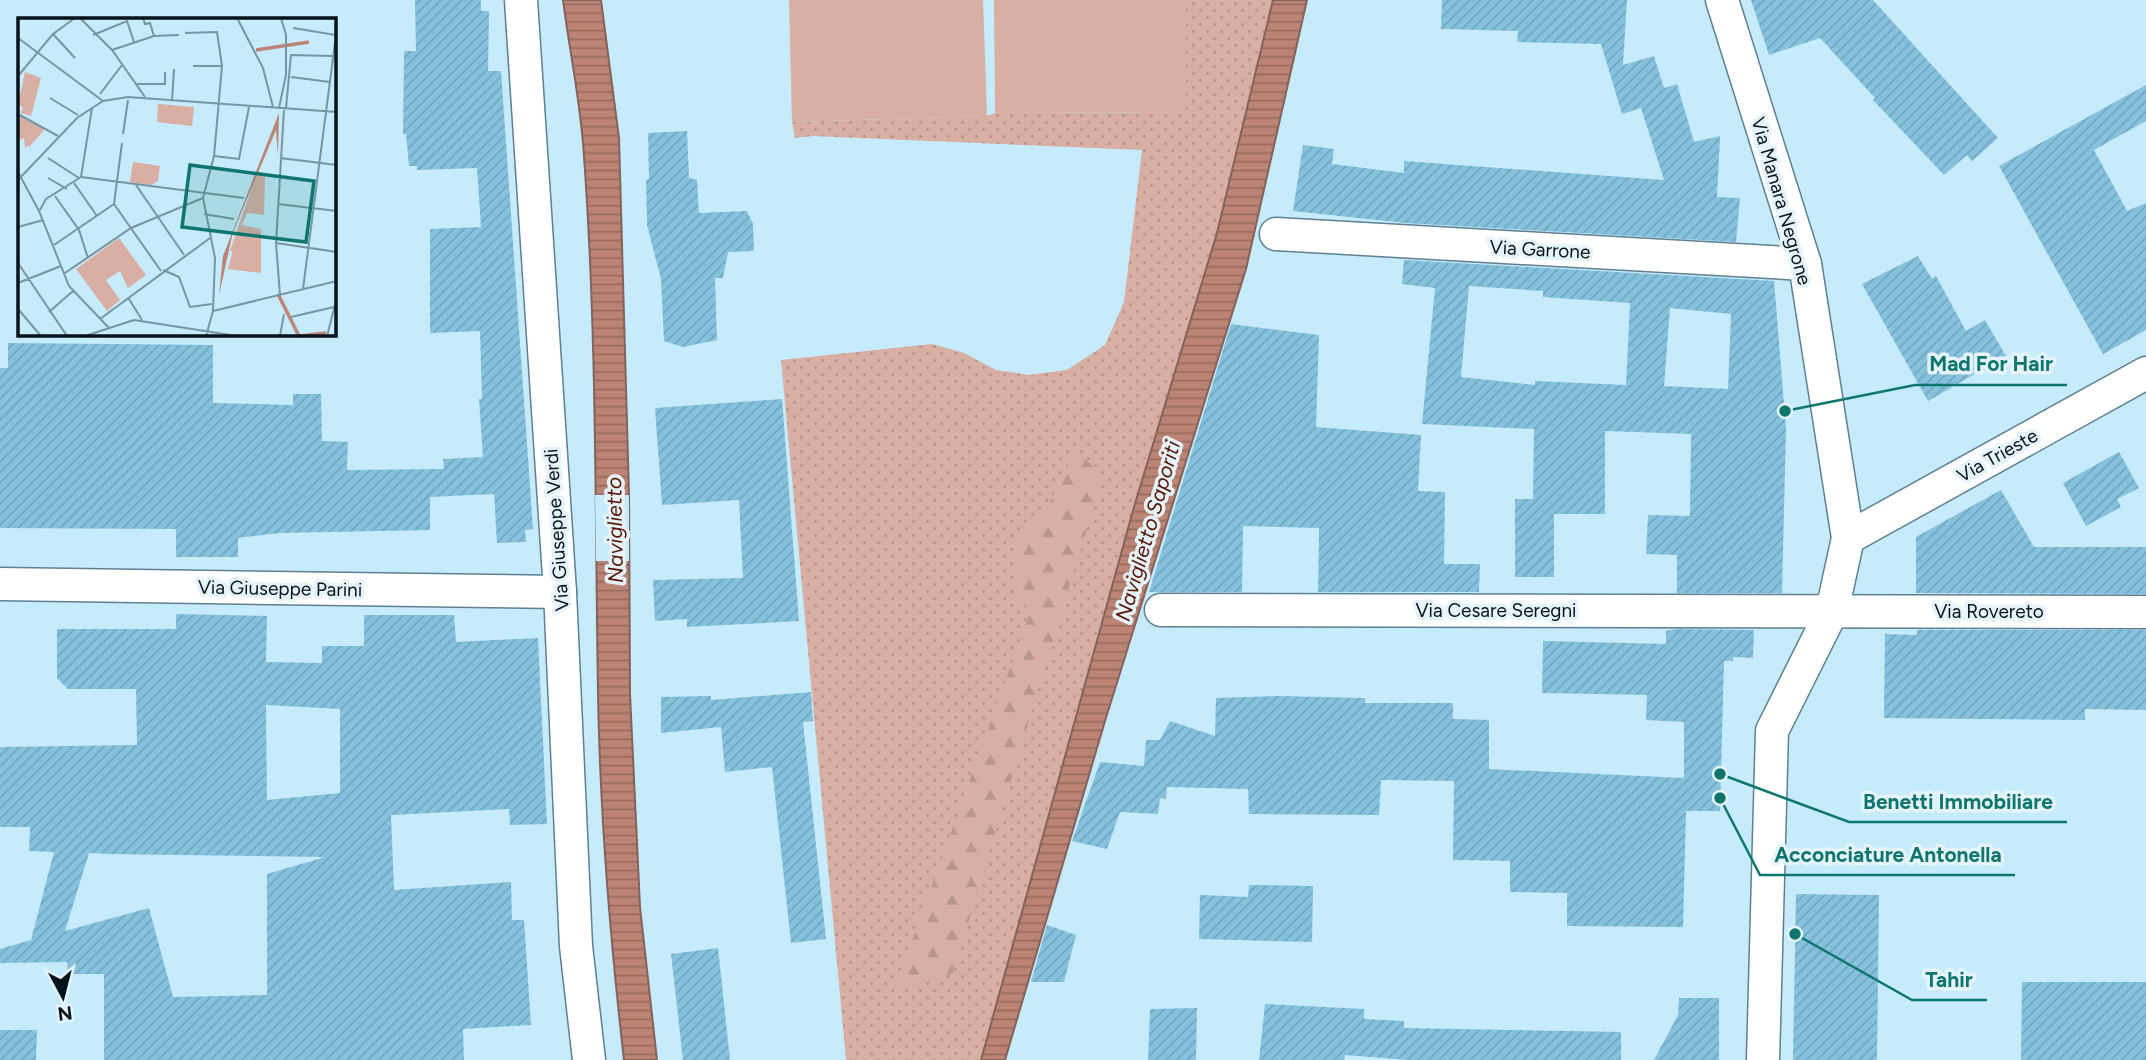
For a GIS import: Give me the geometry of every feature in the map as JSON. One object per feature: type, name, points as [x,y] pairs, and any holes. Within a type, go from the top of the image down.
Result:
[{"type":"street","name":"Via Giuseppe Verdi","points":[[521,0],[560,592],[576,946],[589,1060]]},
{"type":"street","name":"Via Manara Negrone","points":[[1722,0],[1805,264],[1848,538],[1832,611],[1772,731],[1763,1060]]},
{"type":"street","name":"Via Garrone","points":[[1276,234],[1805,264]]},
{"type":"street","name":"Via Trieste","points":[[1848,538],[2146,373]]},
{"type":"street","name":"Via Giuseppe Parini","points":[[0,584],[560,592]]},
{"type":"street","name":"Via Cesare Seregni","points":[[1161,610],[1832,611]]},
{"type":"street","name":"Via Rovereto","points":[[1832,611],[2146,612]]},
{"type":"green space","points":[[789,0],[983,0],[987,116],[792,122]]},
{"type":"green space","points":[[994,0],[1186,0],[1186,112],[995,113]]},
{"type":"green space","points":[[1186,0],[1273,0],[1217,233],[1100,627],[981,1060],[846,1060],[781,360],[932,344],[964,353],[996,370],[1029,375],[1067,370],[1105,345],[1124,302],[1142,150],[813,136],[795,138],[792,122],[987,116],[995,113],[1186,112]]},
{"type":"green space","points":[[1075,450],[1103,475],[953,973],[915,986],[896,985],[1031,610],[1015,597],[1015,539],[1044,515]]},
{"type":"water","name":"Naviglietto","points":[[563,0],[601,0],[619,138],[629,495],[630,694],[640,907],[657,1060],[624,1060],[610,922],[599,739],[595,418],[588,211],[581,125]]},
{"type":"water","name":"Naviglietto Saporiti","points":[[1273,0],[1307,0],[1246,269],[1105,721],[1005,1060],[981,1060],[1134,507],[1217,233]]},
{"type":"pier","points":[[595,495],[629,495],[629,561],[596,561]]},
{"type":"building","points":[[415,0],[481,0],[481,11],[489,11],[488,71],[501,71],[533,529],[525,530],[526,542],[497,543],[494,494],[430,497],[430,530],[280,533],[238,538],[238,557],[176,557],[176,529],[0,528],[0,368],[8,368],[8,343],[213,345],[213,403],[293,405],[293,394],[321,394],[322,441],[348,442],[347,470],[444,469],[443,459],[483,457],[479,399],[482,399],[480,331],[430,333],[430,229],[481,227],[477,168],[417,170],[417,166],[409,166],[406,134],[403,134],[404,51],[416,51]]},
{"type":"building","points":[[1442,0],[1627,0],[1623,65],[1654,56],[1664,88],[1677,84],[1694,142],[1720,136],[1717,197],[1740,198],[1736,242],[1405,223],[1293,211],[1303,145],[1334,149],[1332,164],[1404,173],[1404,161],[1664,180],[1641,108],[1622,114],[1601,44],[1517,42],[1518,31],[1441,29]]},
{"type":"building","points":[[1751,0],[1873,0],[1998,138],[1972,161],[1967,155],[1944,175],[1873,100],[1875,98],[1820,38],[1769,55]]},
{"type":"building","points":[[2146,85],[2146,121],[2094,150],[2127,211],[2146,203],[2146,330],[2103,354],[1999,166]]},
{"type":"building","points":[[687,131],[689,178],[697,180],[699,213],[747,211],[753,224],[754,251],[728,252],[723,278],[715,278],[717,340],[683,347],[664,341],[661,279],[647,225],[646,180],[649,179],[648,133]]},
{"type":"building","points":[[1918,256],[1932,279],[1936,276],[1966,331],[1985,320],[2006,356],[1928,401],[1862,284]]},
{"type":"building","points":[[1404,260],[1774,281],[1786,429],[1782,593],[1677,593],[1677,555],[1646,554],[1648,515],[1690,516],[1691,434],[1605,431],[1605,514],[1554,514],[1554,577],[1515,577],[1515,499],[1533,499],[1534,429],[1422,424],[1435,288],[1402,284]],"holes":[[[1469,286],[1543,291],[1543,297],[1630,303],[1626,385],[1535,381],[1535,385],[1461,377]],[[1670,308],[1731,314],[1728,389],[1664,386]]]},
{"type":"building","points":[[1231,324],[1319,335],[1316,427],[1421,435],[1418,491],[1445,492],[1444,564],[1480,564],[1479,592],[1318,592],[1319,528],[1243,526],[1242,592],[1149,592]]},
{"type":"building","points":[[782,399],[799,621],[687,627],[687,619],[655,621],[653,580],[743,578],[739,500],[662,505],[655,408]]},
{"type":"building","points":[[2119,452],[2139,488],[2117,499],[2121,507],[2086,526],[2063,483]]},
{"type":"building","points":[[2001,490],[2034,547],[2146,547],[2146,594],[1916,593],[1916,537]]},
{"type":"building","points":[[176,614],[267,616],[266,662],[322,663],[322,646],[364,646],[364,615],[454,615],[456,642],[538,638],[547,824],[510,825],[509,809],[391,815],[394,890],[511,882],[512,920],[524,920],[531,1025],[463,1029],[464,1060],[104,1060],[104,974],[68,974],[67,962],[0,963],[0,949],[31,940],[54,852],[29,851],[30,827],[0,827],[0,747],[137,745],[136,689],[68,689],[57,678],[57,629],[176,629]],"holes":[[[266,705],[340,709],[340,793],[267,800]],[[89,853],[109,854],[325,857],[267,874],[267,995],[173,997],[149,908],[65,931]]]},
{"type":"building","points":[[1753,630],[1754,633],[1753,658],[1733,657],[1733,661],[1724,661],[1720,811],[1686,811],[1683,927],[1567,926],[1567,893],[1510,892],[1510,861],[1453,860],[1454,781],[1381,780],[1379,815],[1249,814],[1248,789],[1167,787],[1166,799],[1160,798],[1158,814],[1120,812],[1107,849],[1072,841],[1100,762],[1144,766],[1146,740],[1160,740],[1170,721],[1215,736],[1216,698],[1278,696],[1365,698],[1365,703],[1453,703],[1453,719],[1489,720],[1489,769],[1684,778],[1684,722],[1646,720],[1647,695],[1542,693],[1543,641],[1666,644],[1666,631]]},
{"type":"building","points":[[1917,630],[2146,630],[2146,710],[2085,709],[2085,720],[1884,718],[1885,634],[1917,635]]},
{"type":"building","points":[[811,692],[813,721],[803,722],[826,939],[791,943],[772,767],[725,772],[721,727],[661,733],[661,697],[711,696],[711,700]]},
{"type":"building","points":[[1249,885],[1313,886],[1312,942],[1199,939],[1200,895],[1248,897]]},
{"type":"building","points":[[1796,894],[1879,895],[1877,1060],[1793,1060]]},
{"type":"building","points":[[1047,925],[1076,935],[1064,982],[1031,982]]},
{"type":"building","points":[[718,948],[730,1060],[683,1060],[671,954]]},
{"type":"building","points":[[2022,982],[2146,982],[2146,1060],[2021,1060]]},
{"type":"building","points":[[1679,998],[1719,998],[1719,1060],[1654,1060],[1678,1015]]},
{"type":"building","points":[[1265,1004],[1364,1009],[1364,1019],[1404,1021],[1404,1028],[1621,1032],[1621,1060],[1409,1060],[1345,1055],[1344,1060],[1259,1060]]},
{"type":"building","points":[[1197,1008],[1196,1060],[1148,1060],[1150,1009]]},
{"type":"building","points":[[0,1030],[37,1030],[36,1060],[0,1060]]},
{"type":"place","name":"Mad For Hair","points":[[1785,411]]},
{"type":"place","name":"Benetti Immobiliare","points":[[1720,774]]},
{"type":"place","name":"Acconciature Antonella","points":[[1720,798]]},
{"type":"place","name":"Tahir","points":[[1795,934]]}]
